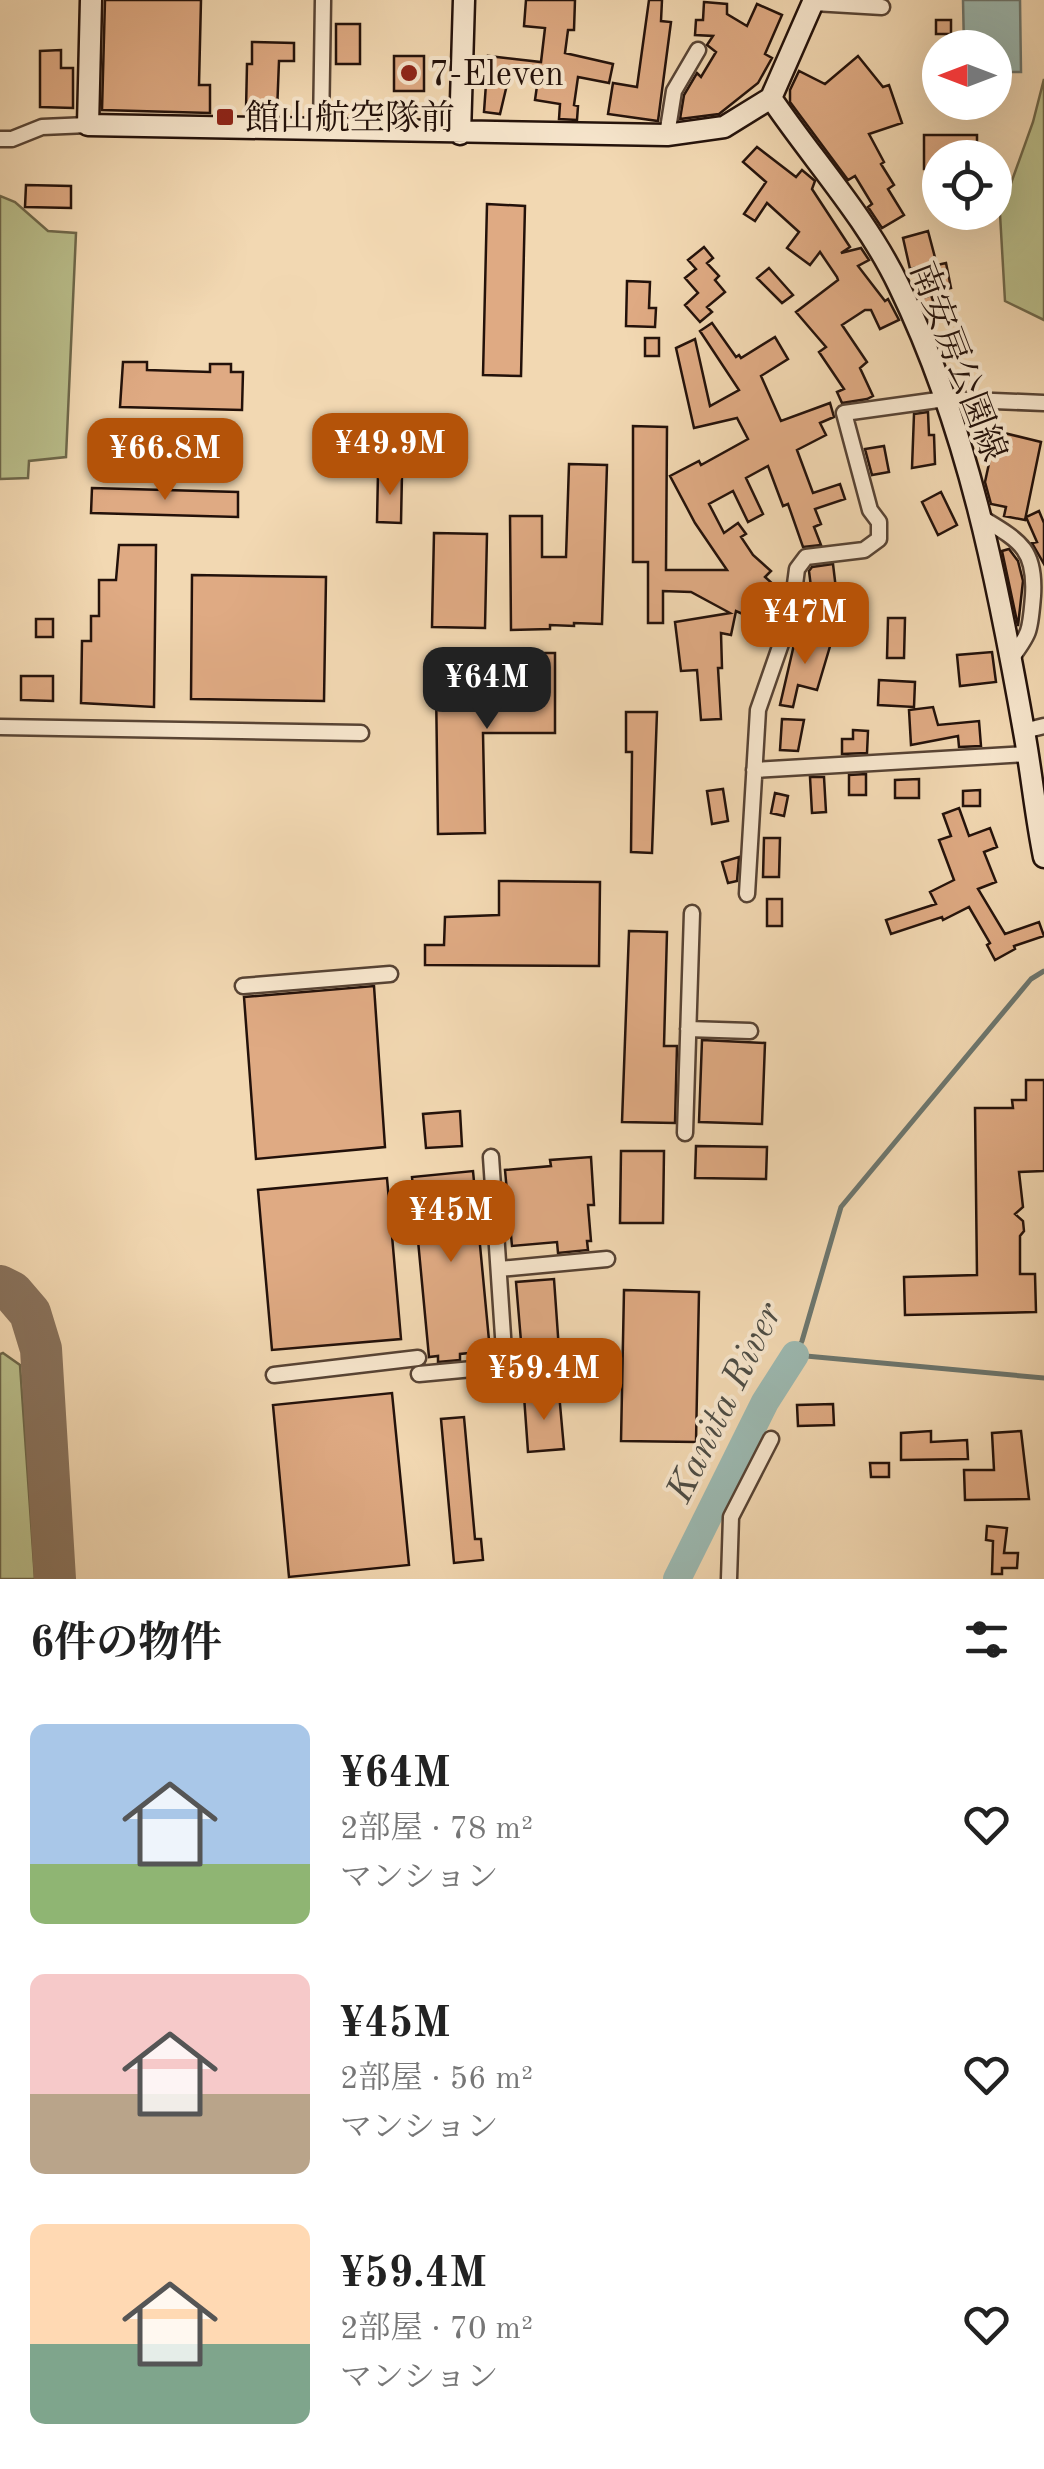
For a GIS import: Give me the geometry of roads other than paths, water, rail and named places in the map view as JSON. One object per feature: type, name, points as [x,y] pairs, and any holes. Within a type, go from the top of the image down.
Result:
[{"type":"main road","points":[[91,0],[88,125],[668,135],[724,127],[770,98],[814,2]]},
{"type":"main road","points":[[460,134],[464,0]]},
{"type":"main road","name":"南安房公園線","points":[[770,98],[827,174],[897,282],[945,398],[982,518],[1010,660],[1034,729],[1028,754],[1044,858]]},
{"type":"street","points":[[321,131],[323,0]]},
{"type":"street","points":[[814,2],[882,7]]},
{"type":"street","points":[[668,135],[674,91],[698,50]]},
{"type":"street","points":[[0,140],[42,126],[88,125]]},
{"type":"street","points":[[747,894],[758,710],[791,615],[797,569],[806,557],[864,550],[879,540],[879,522],[870,510],[844,413],[945,398],[1044,403]]},
{"type":"street","points":[[982,518],[1011,536],[1027,554],[1035,571],[1031,632],[1010,660]]},
{"type":"street","points":[[0,727],[361,733]]},
{"type":"street","points":[[754,770],[1028,754]]},
{"type":"street","points":[[685,1134],[692,913]]},
{"type":"street","points":[[243,986],[390,974]]},
{"type":"street","points":[[688,1029],[750,1031]]},
{"type":"street","points":[[491,1156],[507,1384],[606,1376]]},
{"type":"street","points":[[499,1268],[607,1260]]},
{"type":"street","points":[[274,1375],[419,1366],[505,1366]]},
{"type":"street","points":[[729,1579],[731,1517],[771,1439]]},
{"type":"water","points":[[963,0],[1020,0],[1021,72],[1012,72],[1012,30],[964,30]]},
{"type":"waterway","name":"Kanita River","points":[[1044,971],[1031,979],[841,1207],[795,1355],[1044,1378]]},
{"type":"waterway","name":"Kanita River","points":[[677,1579],[765,1402],[795,1355]]},
{"type":"place","name":"7-Eleven","points":[[409,73]]},
{"type":"place","name":"館山航空隊前","points":[[225,117]]}]
